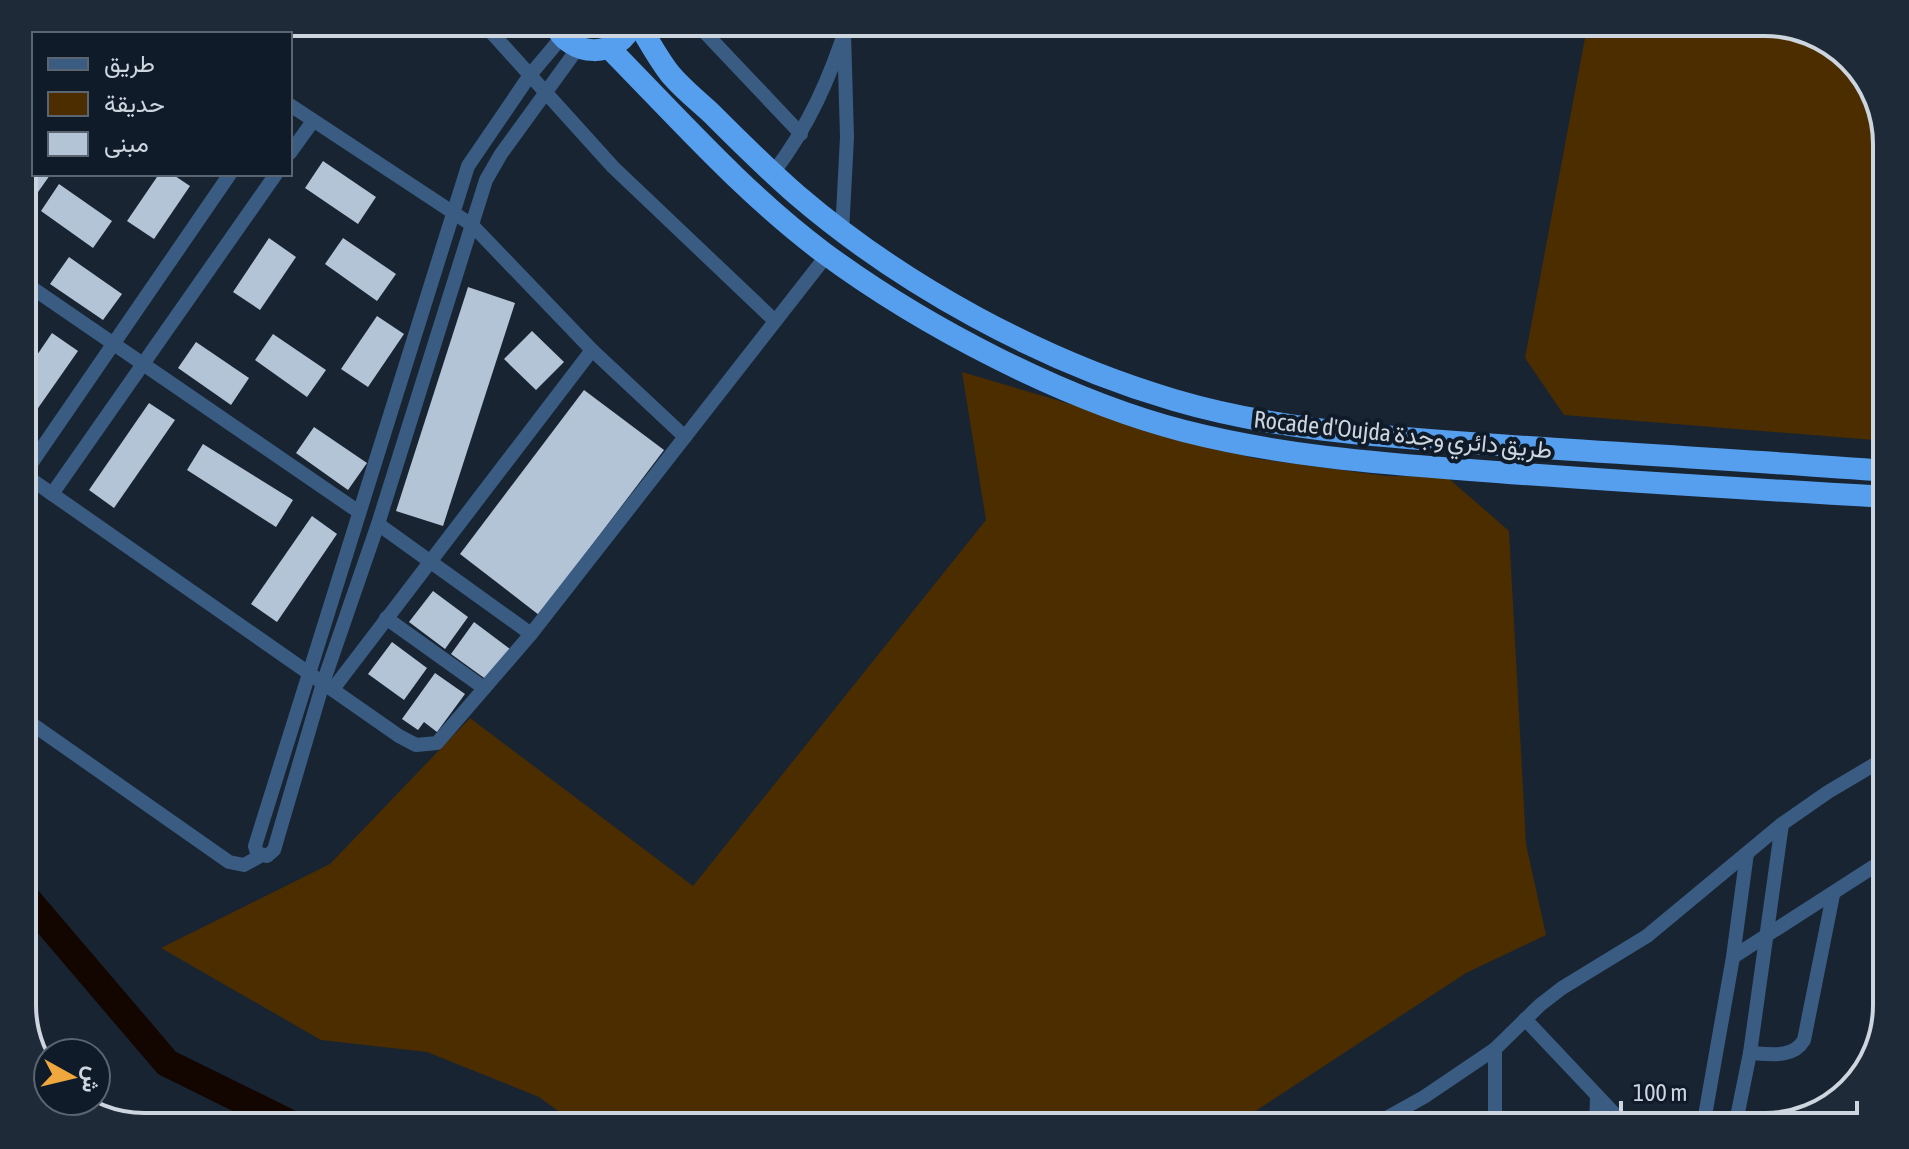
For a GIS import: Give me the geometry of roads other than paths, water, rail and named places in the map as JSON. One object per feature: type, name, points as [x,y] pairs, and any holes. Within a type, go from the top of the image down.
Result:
[{"type":"highway","points":[[565,36],[593,51],[609,48],[627,36]]},
{"type":"highway","name":"Rocade d'Oujda طريق دائري وجدة","points":[[645,36],[671,75],[773,173],[867,252],[1041,350],[1104,376],[1174,400],[1252,419],[1311,429],[1414,439],[1873,470]]},
{"type":"highway","name":"Rocade d'Oujda طريق دائري وجدة","points":[[609,48],[735,178],[786,224],[827,255],[899,302],[1014,366],[1135,416],[1225,441],[1374,463],[1562,478],[1873,496]]},
{"type":"street","points":[[495,36],[613,167],[774,320]]},
{"type":"street","points":[[565,36],[545,91],[494,165],[482,192],[274,850],[269,856],[262,855],[255,852],[255,846],[453,211],[473,157],[530,75],[565,36]]},
{"type":"street","points":[[708,36],[801,134]]},
{"type":"street","points":[[773,173],[801,134],[830,77],[843,36]]},
{"type":"street","points":[[842,233],[847,137],[846,36]]},
{"type":"street","points":[[292,106],[472,225],[592,350],[685,437]]},
{"type":"street","points":[[292,150],[313,121]]},
{"type":"street","points":[[36,454],[229,176]]},
{"type":"street","points":[[52,494],[275,176]]},
{"type":"street","points":[[36,482],[408,742],[424,746],[437,743],[531,634],[827,255]]},
{"type":"street","points":[[36,291],[359,512]]},
{"type":"street","points":[[328,686],[386,618],[592,350]]},
{"type":"street","points":[[378,524],[531,634]]},
{"type":"street","points":[[386,618],[484,688]]},
{"type":"street","points":[[36,727],[229,862],[244,865],[262,855]]},
{"type":"street","points":[[1395,1113],[1495,1049],[1562,988],[1647,936],[1782,824],[1873,765]]},
{"type":"street","points":[[1739,1113],[1782,824]]},
{"type":"street","points":[[1706,1113],[1747,853]]},
{"type":"street","points":[[1733,957],[1873,868]]},
{"type":"street","points":[[1750,1053],[1780,1055],[1794,1052],[1804,1040],[1833,895]]},
{"type":"street","points":[[1525,1019],[1613,1113]]},
{"type":"street","points":[[1495,1049],[1495,1113]]},
{"type":"street","points":[[1596,1113],[1597,1097]]},
{"type":"waterway","points":[[36,909],[167,1063],[269,1113]]}]
